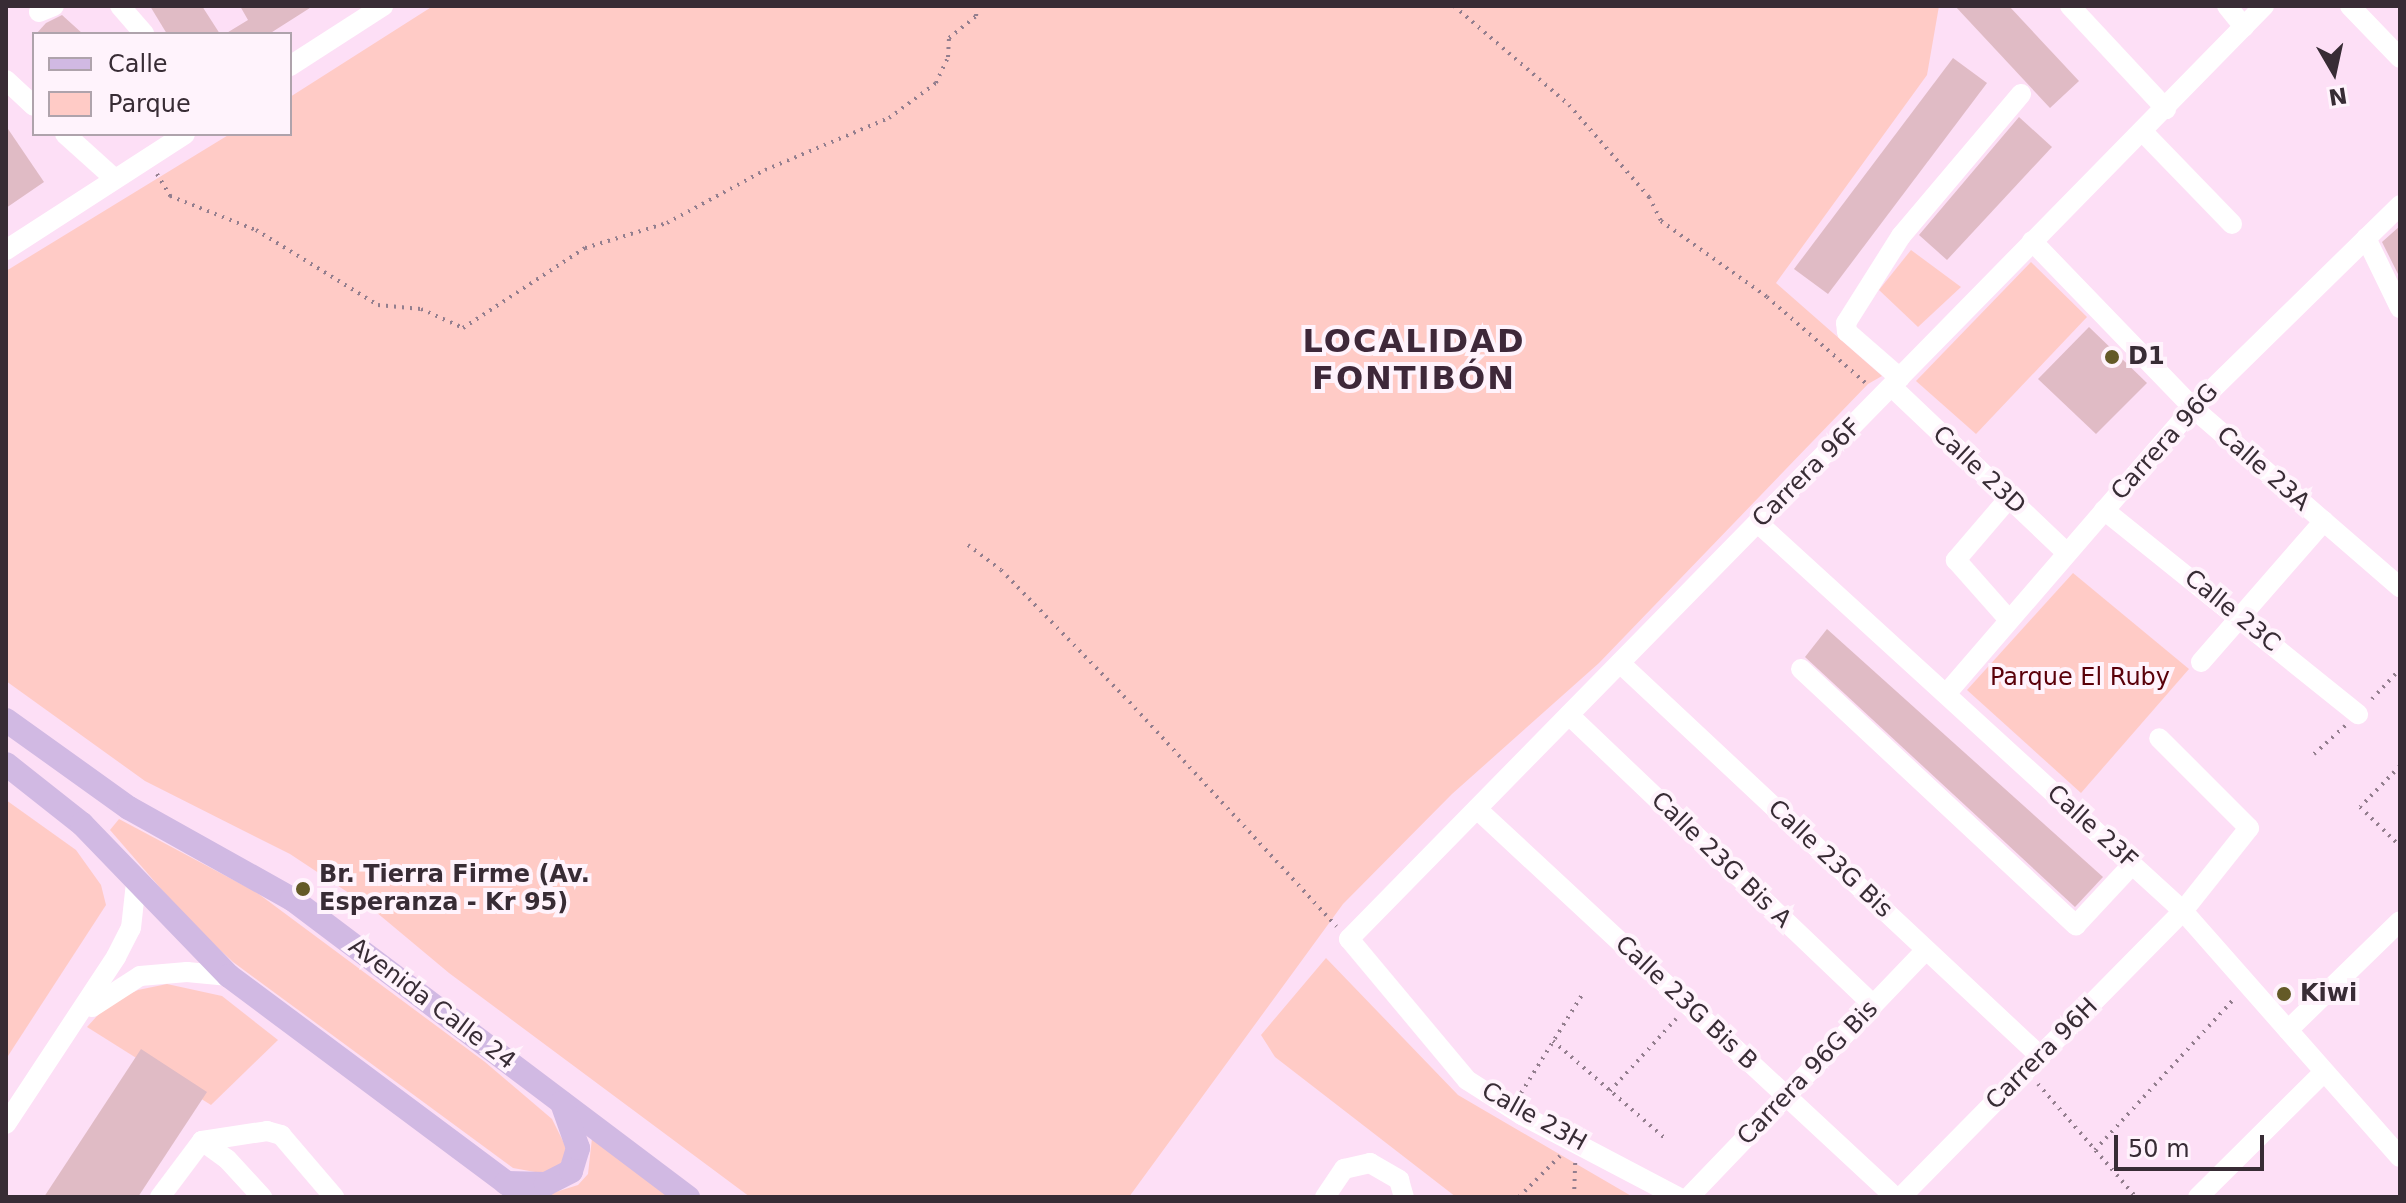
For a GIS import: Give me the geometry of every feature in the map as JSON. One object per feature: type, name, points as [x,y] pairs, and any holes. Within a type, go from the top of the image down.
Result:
[{"type":"main road","name":"Avenida Calle 24","points":[[6,720],[129,808],[292,899],[688,1197]]},
{"type":"main road","points":[[6,764],[82,824],[229,976],[516,1190],[546,1184],[571,1171],[577,1160],[576,1135],[560,1100]]},
{"type":"street","points":[[120,6],[142,32]]},
{"type":"street","points":[[292,65],[383,6]]},
{"type":"street","points":[[2070,6],[2166,109]]},
{"type":"street","points":[[2227,6],[2244,27]]},
{"type":"street","name":"Carrera 96F","points":[[1349,939],[2264,6]]},
{"type":"street","points":[[2350,6],[2400,58]]},
{"type":"street","points":[[6,80],[32,104]]},
{"type":"street","name":"Calle 23D","points":[[2021,94],[1901,236],[1846,323],[1847,332],[1890,388],[2067,553]]},
{"type":"street","points":[[2143,132],[2232,224]]},
{"type":"street","points":[[67,136],[115,179]]},
{"type":"street","points":[[6,250],[182,136]]},
{"type":"street","name":"Carrera 96G","points":[[1946,694],[2193,408],[2400,205]]},
{"type":"street","points":[[2366,238],[2400,308]]},
{"type":"street","name":"Calle 23A","points":[[2032,241],[2193,408],[2400,587]]},
{"type":"street","points":[[2009,498],[1956,560],[2009,620]]},
{"type":"street","name":"Calle 23C","points":[[2104,510],[2358,714]]},
{"type":"street","points":[[2201,662],[2324,521]]},
{"type":"street","name":"Calle 23F","points":[[1758,523],[2183,911],[2400,1157]]},
{"type":"street","name":"Calle 23G Bis","points":[[1620,663],[1926,950],[2033,1063]]},
{"type":"street","points":[[1801,669],[2076,925],[2132,865]]},
{"type":"street","name":"Calle 23G Bis A","points":[[1569,715],[1873,1005]]},
{"type":"street","name":"Carrera 96H","points":[[1901,1197],[2183,911],[2249,828],[2159,738]]},
{"type":"street","name":"Calle 23G Bis B","points":[[1477,809],[1895,1197]]},
{"type":"street","points":[[6,1124],[82,1014],[131,928],[136,883]]},
{"type":"street","points":[[2288,1030],[2400,921]]},
{"type":"street","name":"Calle 23H","points":[[1349,939],[1431,1043],[1467,1080],[1511,1108],[1678,1197]]},
{"type":"street","name":"Carrera 96G Bis","points":[[1689,1197],[1926,950]]},
{"type":"street","points":[[82,1014],[140,976],[187,972],[229,976]]},
{"type":"street","points":[[2198,1197],[2324,1072]]},
{"type":"street","points":[[160,1197],[202,1141],[274,1132],[334,1197]]},
{"type":"street","points":[[202,1141],[227,1159],[262,1197]]},
{"type":"street","points":[[1325,1197],[1344,1169],[1370,1163],[1399,1180],[1404,1197]]},
{"type":"path","points":[[144,161],[170,196],[256,230],[378,305],[421,309],[463,328],[585,248],[667,223],[765,170],[889,118],[936,83],[948,57],[949,38],[976,16],[977,6]]},
{"type":"path","points":[[1454,6],[1569,105],[1614,152],[1649,197],[1661,221],[1890,388]]},
{"type":"path","points":[[968,545],[1001,570],[1125,698],[1349,939]]},
{"type":"path","points":[[2400,766],[2360,807],[2400,846]]},
{"type":"path","points":[[2095,1150],[2248,984]]},
{"type":"path","points":[[1511,1108],[1582,995]]},
{"type":"path","points":[[1610,1091],[1688,1005]]},
{"type":"path","points":[[1553,1041],[1667,1140]]},
{"type":"path","points":[[2033,1063],[2095,1150],[2136,1197]]},
{"type":"path","points":[[1519,1197],[1576,1140]]},
{"type":"path","points":[[1574,1197],[1576,1140]]},
{"type":"green space","points":[[433,6],[1939,6],[1927,75],[1776,283],[1882,376],[1868,384],[1599,663],[1452,794],[1343,904],[1129,1197],[750,1197],[449,973],[370,907],[290,854],[145,781],[6,681],[6,271],[227,136],[292,136],[292,96]]},
{"type":"green space","points":[[1911,250],[1961,287],[1918,327],[1879,290]]},
{"type":"green space","points":[[2031,262],[2087,317],[1976,434],[1916,381]]},
{"type":"green space","name":"Parque El Ruby","points":[[2073,573],[2189,669],[2081,793],[1967,690]]},
{"type":"green space","points":[[6,800],[76,850],[101,885],[106,905],[6,1059]]},
{"type":"green space","points":[[119,819],[256,892],[485,1062],[552,1119],[568,1151],[559,1166],[546,1174],[513,1168],[233,962],[188,920],[110,830]]},
{"type":"green space","points":[[1326,958],[1458,1095],[1633,1197],[1456,1197],[1275,1057],[1261,1035]]},
{"type":"green space","points":[[167,984],[222,996],[278,1040],[211,1105],[87,1027],[108,1004],[138,990]]},
{"type":"green space","points":[[592,1138],[670,1197],[543,1196],[578,1185],[588,1174]]},
{"type":"building","points":[[150,6],[202,6],[219,32],[166,32]]},
{"type":"building","points":[[240,6],[313,6],[272,32],[228,32],[248,20]]},
{"type":"building","points":[[1955,6],[2009,6],[2079,81],[2050,108]]},
{"type":"building","points":[[62,15],[81,32],[38,32],[46,23]]},
{"type":"building","points":[[1953,58],[1987,83],[1828,294],[1794,269]]},
{"type":"building","points":[[2019,117],[2052,147],[1947,260],[1919,235]]},
{"type":"building","points":[[6,126],[44,182],[6,208]]},
{"type":"building","points":[[2400,226],[2400,278],[2382,242]]},
{"type":"building","points":[[2089,327],[2147,383],[2096,434],[2038,379]]},
{"type":"building","points":[[1827,629],[2103,877],[2075,907],[1805,657]]},
{"type":"building","points":[[141,1049],[207,1092],[138,1197],[44,1197]]},
{"type":"place","name":"D1","points":[[2112,357]]},
{"type":"place","name":"Br. Tierra Firme (Av. Esperanza - Kr 95)","points":[[303,889]]},
{"type":"place","name":"Kiwi","points":[[2284,994]]},
{"type":"district","name":"LOCALIDAD FONTIBÓN","points":[[1414,360]]}]
